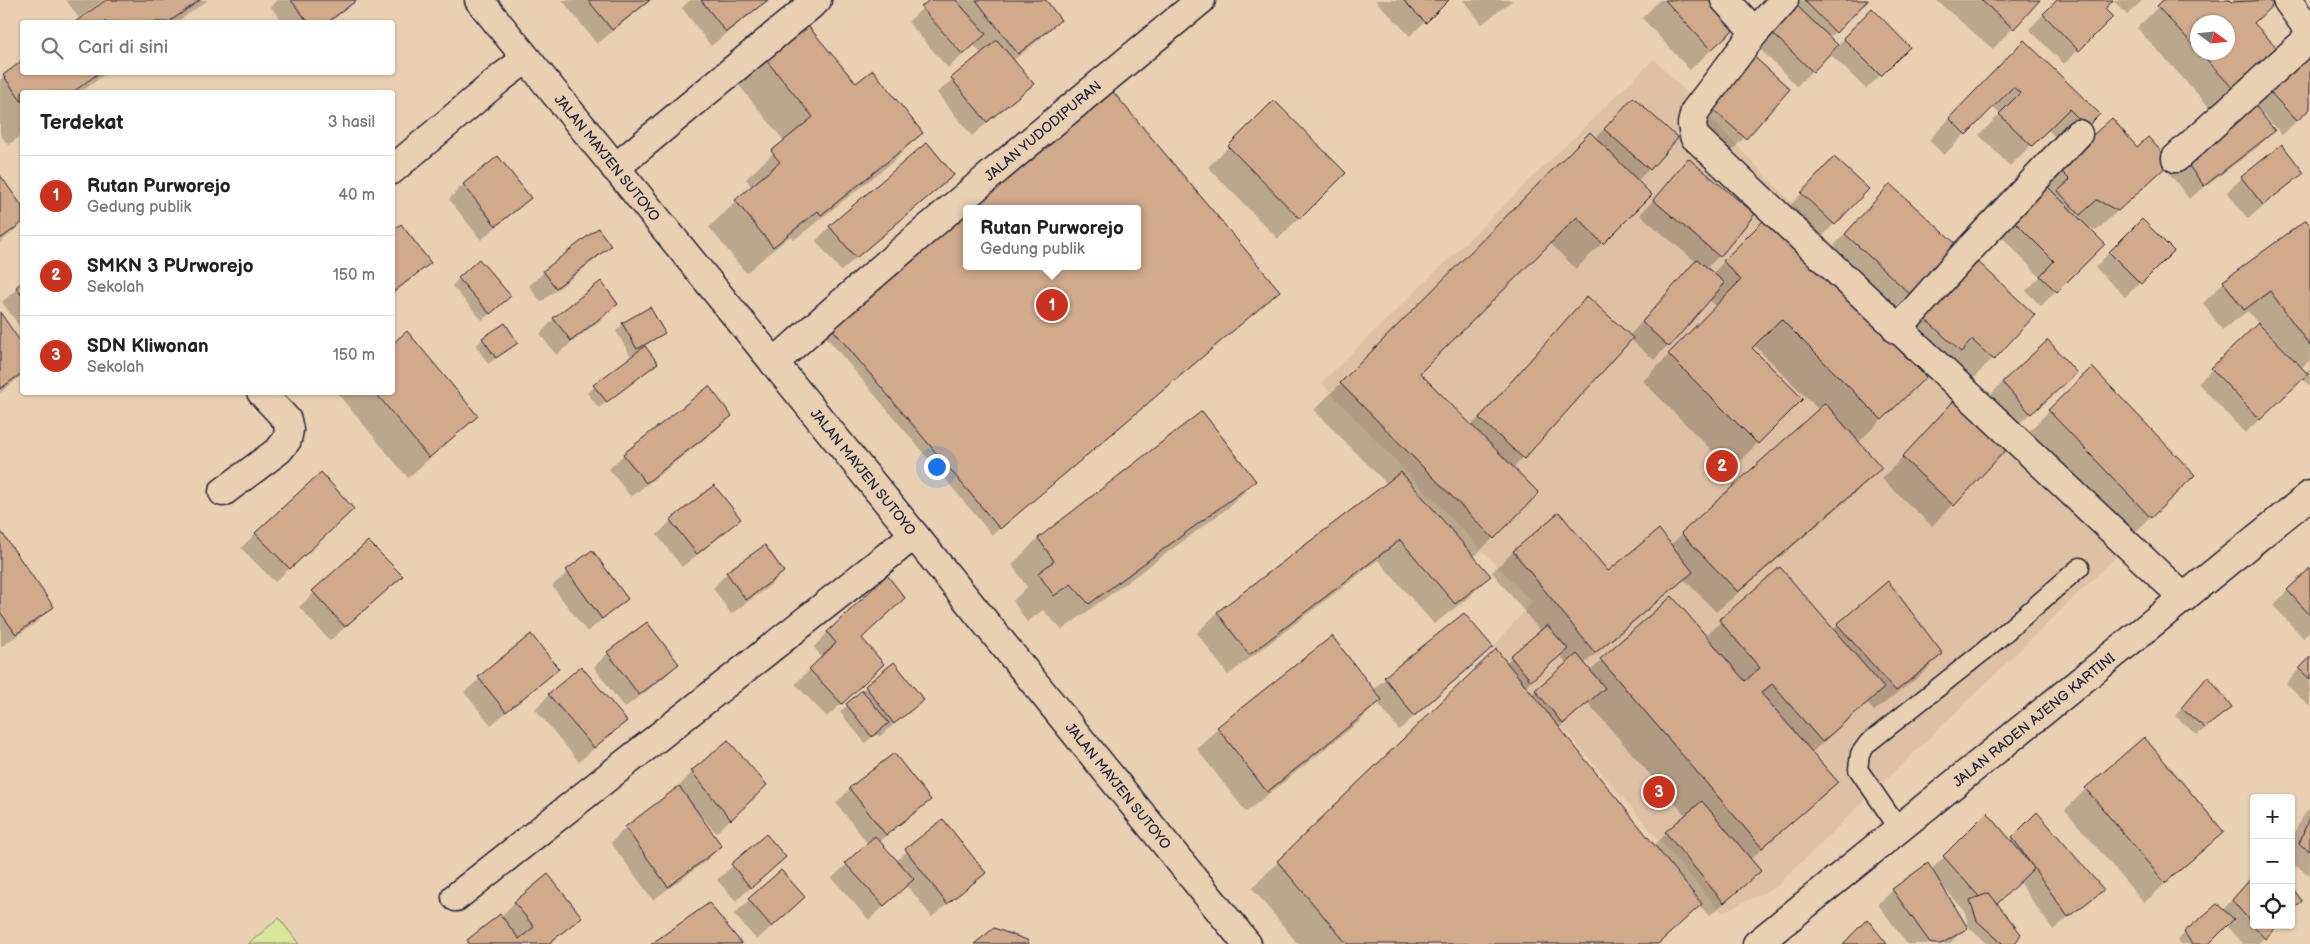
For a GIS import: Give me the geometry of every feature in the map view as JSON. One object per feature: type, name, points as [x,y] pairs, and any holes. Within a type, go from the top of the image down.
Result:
[{"type":"street","name":"JALAN MAYJEN SUTOYO","points":[[479,0],[1246,944]]},
{"type":"street","points":[[615,168],[816,0]]},
{"type":"street","name":"JALAN YUDODIPURAN","points":[[774,363],[835,308],[1038,135],[1201,0]]},
{"type":"street","points":[[1725,0],[1755,32]]},
{"type":"street","points":[[1784,0],[1755,32],[1695,111],[1692,124],[1694,136],[2184,598]]},
{"type":"street","points":[[2287,0],[2310,32]]},
{"type":"street","points":[[2176,158],[2310,37]]},
{"type":"street","points":[[395,167],[526,59]]},
{"type":"street","points":[[1898,330],[1964,255],[2078,134]]},
{"type":"street","points":[[223,492],[279,450],[287,440],[290,430],[287,420],[264,395]]},
{"type":"street","name":"JALAN RADEN AJENG KARTINI","points":[[1757,944],[2310,495]]},
{"type":"street","points":[[456,897],[914,535]]},
{"type":"lane","points":[[1899,829],[1858,769],[1860,754],[1868,742],[1984,651],[2080,567]]},
{"type":"shaded area","points":[[1654,59],[2124,549],[1777,886],[1722,913],[1493,647],[1532,602],[1321,383]]},
{"type":"green space","points":[[279,918],[299,944],[248,944]]},
{"type":"building","points":[[106,0],[200,0],[172,20],[78,20]]},
{"type":"building","points":[[291,0],[357,0],[331,20],[306,20]]},
{"type":"building","points":[[588,0],[650,0],[612,30]]},
{"type":"building","points":[[701,0],[768,0],[726,32]]},
{"type":"building","points":[[929,0],[956,0],[986,34],[963,55],[921,7]]},
{"type":"building","points":[[976,0],[1046,0],[1061,20],[1018,54]]},
{"type":"building","points":[[1403,0],[1449,0],[1426,23]]},
{"type":"building","points":[[1665,0],[1716,0],[1739,25],[1711,50]]},
{"type":"building","points":[[1804,0],[1868,0],[1836,33]]},
{"type":"building","points":[[1981,0],[2040,0],[2014,29]]},
{"type":"building","points":[[2057,0],[2113,0],[2105,9],[2113,17],[2079,51],[2043,14]]},
{"type":"building","points":[[2163,0],[2229,0],[2231,2],[2269,0],[2273,5],[2254,23],[2280,51],[2236,92],[2207,60],[2235,60],[2235,15],[2190,15],[2190,41],[2157,6]]},
{"type":"building","points":[[1795,4],[1838,45],[1813,72],[1770,31]]},
{"type":"building","points":[[1872,8],[1910,47],[1881,76],[1843,38]]},
{"type":"building","points":[[804,21],[856,83],[873,70],[923,133],[821,215],[818,211],[773,247],[735,200],[780,162],[771,151],[813,117],[762,55]]},
{"type":"building","points":[[997,40],[1034,84],[987,122],[951,78]]},
{"type":"building","points":[[2024,40],[2100,114],[2087,127],[2069,109],[2032,146],[1999,114],[2020,93],[2013,87],[1966,135],[1949,118]]},
{"type":"building","points":[[2310,52],[2310,109],[2297,121],[2269,91]]},
{"type":"building","points":[[1750,53],[1790,89],[1746,139],[1706,103]]},
{"type":"building","points":[[20,62],[20,75],[96,75],[76,90],[20,90],[20,99],[3,75]]},
{"type":"building","points":[[1104,81],[1280,291],[1000,529],[824,319]]},
{"type":"building","points":[[1633,97],[1678,138],[1650,170],[1604,129]]},
{"type":"building","points":[[1274,100],[1346,173],[1300,219],[1228,146]]},
{"type":"building","points":[[2254,104],[2275,131],[2204,186],[2183,158]]},
{"type":"building","points":[[2112,118],[2137,147],[2148,137],[2171,162],[2118,211],[2097,200],[2080,215],[2058,191],[2070,180],[2057,167]]},
{"type":"building","points":[[1590,132],[1652,195],[1603,244],[1577,217],[1420,373],[1539,493],[1494,539],[1340,383]]},
{"type":"building","points":[[927,142],[954,175],[856,258],[829,226]]},
{"type":"building","points":[[2282,144],[2304,173],[2263,205],[2241,177]]},
{"type":"building","points":[[498,156],[531,198],[496,226],[463,184]]},
{"type":"building","points":[[1834,157],[1869,189],[1835,225],[1801,193]]},
{"type":"building","points":[[1688,158],[1755,214],[1720,257],[1653,200]]},
{"type":"building","points":[[0,175],[20,203],[20,224],[0,239]]},
{"type":"building","points":[[1890,184],[1955,243],[1910,294],[1845,234]]},
{"type":"building","points":[[2045,184],[2105,244],[2057,292],[2040,276],[2054,261],[2011,218]]},
{"type":"building","points":[[1767,217],[1926,377],[1882,420],[1781,319],[1752,348],[1803,399],[1758,444],[1668,354],[1741,280],[1723,261]]},
{"type":"building","points":[[2142,219],[2174,251],[2141,284],[2109,252]]},
{"type":"building","points":[[2306,220],[2310,225],[2310,346],[2270,291],[2244,310],[2223,281]]},
{"type":"building","points":[[401,224],[431,263],[395,291],[395,229]]},
{"type":"building","points":[[598,228],[611,246],[556,288],[543,271]]},
{"type":"building","points":[[1973,257],[2035,315],[1994,360],[1972,340],[1961,352],[1920,314]]},
{"type":"building","points":[[479,259],[511,296],[490,314],[458,278]]},
{"type":"building","points":[[1697,259],[1725,283],[1669,347],[1642,322]]},
{"type":"building","points":[[601,281],[618,304],[571,341],[553,318]]},
{"type":"building","points":[[20,284],[20,293],[16,287]]},
{"type":"building","points":[[1587,296],[1633,338],[1524,459],[1479,418]]},
{"type":"building","points":[[650,307],[665,333],[637,349],[622,323]]},
{"type":"building","points":[[0,312],[20,341],[20,374],[0,389]]},
{"type":"building","points":[[505,323],[518,343],[496,358],[482,338]]},
{"type":"building","points":[[2258,323],[2308,374],[2260,420],[2211,368]]},
{"type":"building","points":[[407,331],[478,416],[429,458],[377,395],[395,395],[395,341]]},
{"type":"building","points":[[2048,340],[2077,373],[2031,414],[2002,382]]},
{"type":"building","points":[[645,346],[658,363],[607,402],[593,385]]},
{"type":"building","points":[[2092,367],[2195,475],[2151,518],[2048,410]]},
{"type":"building","points":[[709,386],[732,416],[646,483],[623,454]]},
{"type":"building","points":[[1960,394],[2012,443],[1954,506],[1902,457]]},
{"type":"building","points":[[1825,403],[1882,468],[1738,592],[1681,533]]},
{"type":"building","points":[[1202,411],[1256,481],[1089,604],[1071,584],[1054,596],[1038,573],[1054,561],[1038,538]]},
{"type":"building","points":[[321,472],[354,509],[290,569],[255,533]]},
{"type":"building","points":[[1401,472],[1491,576],[1455,604],[1400,540],[1249,655],[1217,612]]},
{"type":"building","points":[[714,485],[741,519],[697,554],[670,520]]},
{"type":"building","points":[[1559,512],[1608,571],[1659,529],[1693,572],[1595,653],[1513,551]]},
{"type":"building","points":[[0,530],[54,607],[16,634],[0,612]]},
{"type":"building","points":[[368,541],[403,576],[345,627],[312,591]]},
{"type":"building","points":[[765,545],[784,572],[746,600],[726,572]]},
{"type":"building","points":[[592,550],[628,599],[602,619],[566,570]]},
{"type":"building","points":[[1780,567],[1884,688],[1822,742],[1772,684],[1761,693],[1838,782],[1762,848],[1600,659],[1672,596],[1745,681],[1760,668],[1719,620]]},
{"type":"building","points":[[2310,568],[2310,615],[2287,590]]},
{"type":"building","points":[[887,575],[905,598],[862,638],[884,664],[842,704],[809,669],[836,643],[827,632]]},
{"type":"building","points":[[1888,581],[1943,654],[1896,691],[1837,624]]},
{"type":"building","points":[[1464,613],[1493,647],[1414,716],[1384,677]]},
{"type":"building","points":[[647,622],[679,664],[639,695],[607,652]]},
{"type":"building","points":[[1547,625],[1568,649],[1531,681],[1510,656]]},
{"type":"building","points":[[531,634],[559,669],[506,712],[478,677]]},
{"type":"building","points":[[1332,636],[1382,700],[1267,792],[1217,727]]},
{"type":"building","points":[[1496,649],[1702,904],[1658,944],[1347,944],[1277,861]]},
{"type":"building","points":[[1577,654],[1605,688],[1563,724],[1535,690]]},
{"type":"building","points":[[2310,657],[2310,679],[2299,669]]},
{"type":"building","points":[[894,662],[924,700],[894,724],[865,686]]},
{"type":"building","points":[[581,666],[627,721],[594,748],[548,694]]},
{"type":"building","points":[[2208,676],[2232,707],[2205,728],[2181,708]]},
{"type":"building","points":[[862,690],[889,723],[872,737],[846,704]]},
{"type":"building","points":[[2144,737],[2224,832],[2165,883],[2085,788]]},
{"type":"building","points":[[728,740],[767,785],[731,820],[691,771]]},
{"type":"building","points":[[894,753],[931,800],[886,835],[849,788]]},
{"type":"building","points":[[679,786],[722,846],[668,887],[625,827]]},
{"type":"building","points":[[1702,801],[1761,871],[1724,903],[1665,832]]},
{"type":"building","points":[[1987,812],[2034,868],[1991,910],[1943,856]]},
{"type":"building","points":[[2037,812],[2104,890],[2068,917],[2012,837]]},
{"type":"building","points":[[2310,815],[2310,851],[2299,844]]},
{"type":"building","points":[[943,819],[986,873],[947,904],[905,849]]},
{"type":"building","points":[[766,834],[786,857],[751,888],[731,864]]},
{"type":"building","points":[[875,836],[914,879],[884,906],[845,863]]},
{"type":"building","points":[[1928,863],[1968,928],[1941,944],[1931,944],[1892,889]]},
{"type":"building","points":[[781,870],[805,897],[772,927],[748,899]]},
{"type":"building","points":[[548,874],[582,917],[548,944],[470,944],[467,940],[500,914],[519,939],[534,927],[514,902]]},
{"type":"building","points":[[2250,880],[2250,921],[2232,900]]},
{"type":"building","points":[[2295,891],[2302,901],[2295,908]]},
{"type":"building","points":[[1989,893],[2021,934],[2015,944],[2003,944],[1977,921],[1970,900]]},
{"type":"building","points":[[709,903],[742,944],[651,944]]},
{"type":"building","points":[[2217,904],[2234,919],[2209,944],[2192,944],[2184,932]]},
{"type":"building","points":[[1867,919],[1887,944],[1843,944]]},
{"type":"building","points":[[994,928],[1027,940],[1029,944],[974,944]]},
{"type":"building","points":[[2257,929],[2274,929],[2265,939]]},
{"type":"place","name":"Rutan Purworejo","points":[[1052,305]]},
{"type":"place","name":"SMKN 3 PUrworejo","points":[[1722,466]]},
{"type":"place","name":"SDN Kliwonan","points":[[1659,792]]}]
